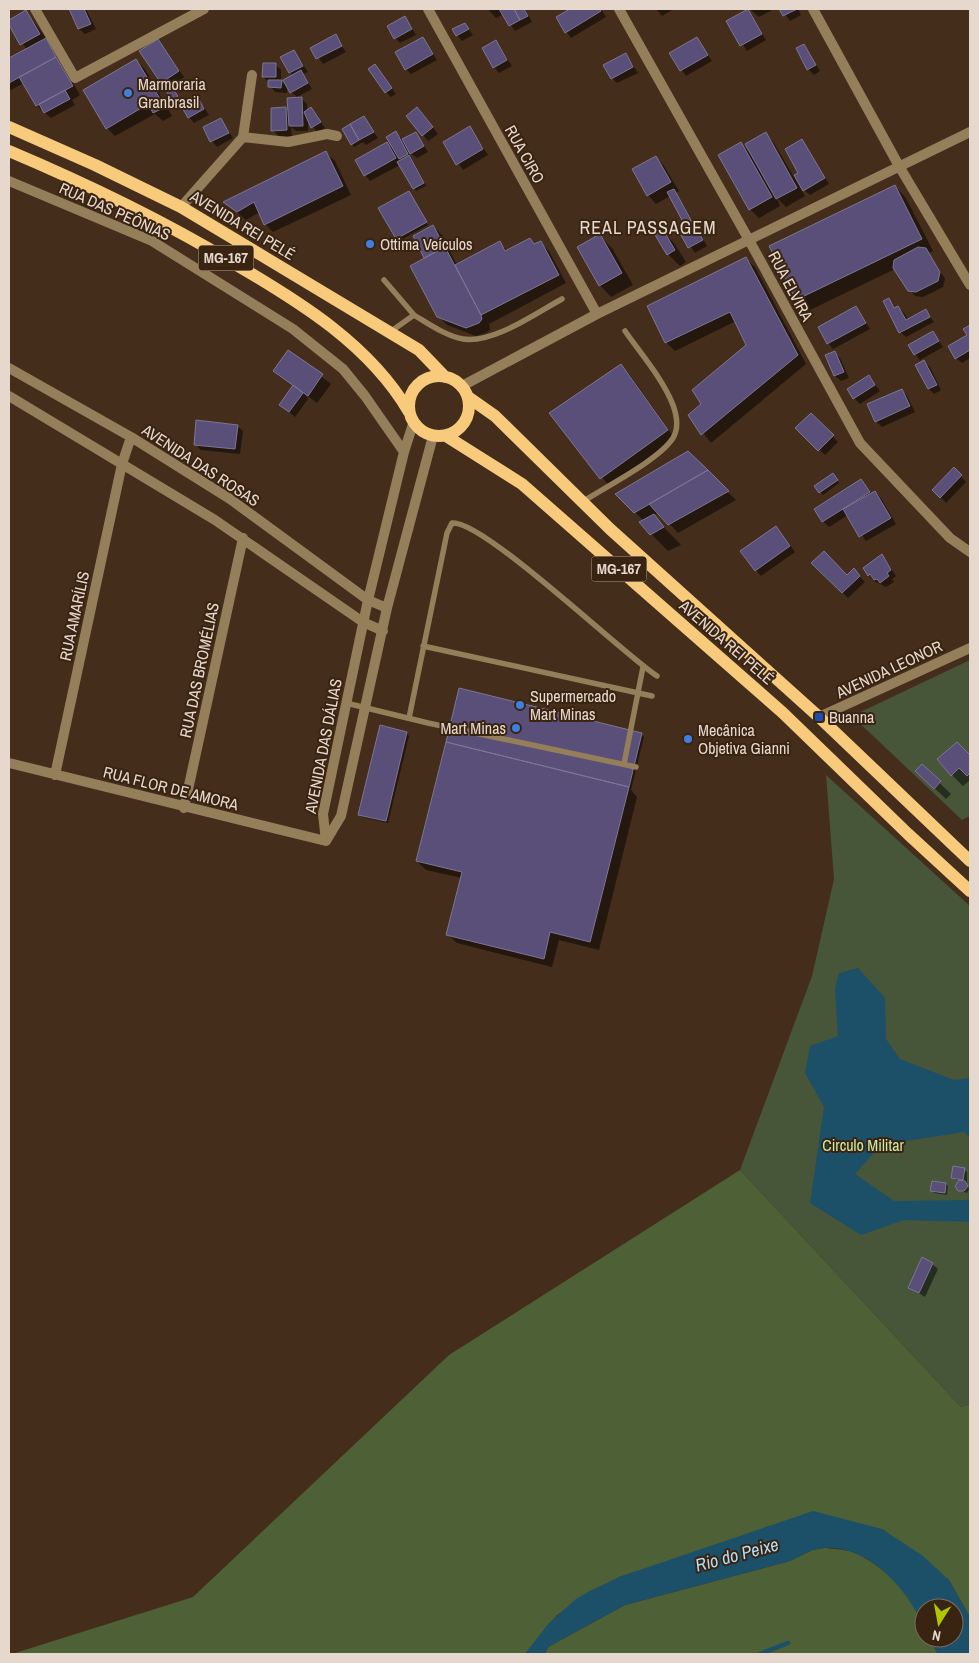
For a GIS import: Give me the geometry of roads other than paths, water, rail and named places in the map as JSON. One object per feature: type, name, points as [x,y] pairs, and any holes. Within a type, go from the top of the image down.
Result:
[{"type":"main road","name":"AVENIDA REI PELÉ","points":[[9,127],[95,165],[181,207],[419,350],[445,376]]},
{"type":"main road","name":"MG-167","points":[[9,151],[86,184],[149,215],[271,285],[337,330],[395,389],[411,418]]},
{"type":"main road","points":[[445,376],[465,392],[468,414],[466,421],[454,433],[446,436],[432,436],[422,432],[411,418],[408,402],[417,385],[425,379],[445,376]]},
{"type":"main road","name":"AVENIDA REI PELÉ","points":[[465,392],[495,416],[643,560],[819,717],[970,861]]},
{"type":"main road","name":"AVENIDA REI PELÉ","points":[[446,436],[529,490],[783,713],[970,891]]},
{"type":"street","points":[[35,9],[75,78],[204,9]]},
{"type":"street","name":"RUA CIRO","points":[[428,9],[597,314]]},
{"type":"street","name":"RUA ELVIRA","points":[[619,9],[749,240],[860,443],[950,538],[970,552]]},
{"type":"street","points":[[813,9],[899,166],[970,285]]},
{"type":"street","points":[[181,207],[243,137],[252,75]]},
{"type":"street","points":[[465,392],[597,314],[970,132]]},
{"type":"street","points":[[243,137],[288,142],[327,134],[337,136]]},
{"type":"street","name":"RUA DAS PEÔNIAS","points":[[9,181],[152,241],[293,329],[343,369],[365,396],[404,452]]},
{"type":"street","name":"AVENIDA DAS ROSAS","points":[[9,368],[131,437],[230,500],[368,600],[387,608]]},
{"type":"street","points":[[9,396],[243,538],[363,622],[383,631]]},
{"type":"street","name":"AVENIDA DAS DÁLIAS","points":[[326,841],[323,814],[363,622],[411,418]]},
{"type":"street","name":"AVENIDA DAS DÁLIAS","points":[[326,841],[341,816],[367,707],[387,608],[432,436]]},
{"type":"street","name":"RUA AMARÍLIS","points":[[55,775],[122,464],[131,437]]},
{"type":"street","name":"RUA DAS BROMÉLIAS","points":[[184,808],[243,538]]},
{"type":"street","name":"AVENIDA LEONOR","points":[[819,717],[970,648]]},
{"type":"street","name":"RUA FLOR DE AMORA","points":[[9,763],[184,808],[326,841]]},
{"type":"lane","points":[[384,280],[414,315],[451,335],[478,340],[514,325],[562,299]]},
{"type":"lane","points":[[390,332],[414,315]]},
{"type":"lane","points":[[582,502],[654,456],[673,438],[677,428],[676,416],[668,393],[625,331]]},
{"type":"lane","points":[[409,718],[447,533],[452,523],[456,522],[477,532],[504,551],[615,640],[643,667],[657,676]]},
{"type":"lane","points":[[423,646],[652,696]]},
{"type":"lane","points":[[624,764],[643,667]]},
{"type":"lane","points":[[346,703],[636,767]]},
{"type":"water","points":[[858,968],[885,998],[886,1039],[900,1059],[954,1080],[970,1078],[970,1138],[964,1132],[881,1145],[855,1174],[894,1201],[970,1200],[970,1222],[904,1220],[861,1235],[810,1203],[824,1107],[805,1073],[810,1046],[838,1036],[835,989],[839,973]]},
{"type":"water","name":"Rio do Peixe","points":[[813,1511],[882,1529],[923,1556],[949,1580],[959,1598],[914,1598],[914,1608],[897,1584],[871,1561],[856,1553],[840,1549],[823,1548],[810,1551],[790,1561],[625,1605],[548,1647],[545,1654],[525,1654],[548,1624],[576,1599],[619,1577]]},
{"type":"water","name":"Rio do Peixe","points":[[964,1606],[970,1617],[970,1654],[938,1654],[935,1648],[964,1648]]},
{"type":"waterway","points":[[760,1654],[788,1643]]},
{"type":"place","name":"Marmoraria Granbrasil","points":[[128,93]]},
{"type":"place","name":"Ottima Veículos","points":[[370,244]]},
{"type":"place","name":"Supermercado Mart Minas","points":[[520,705]]},
{"type":"place","name":"Buanna","points":[[819,717]]},
{"type":"place","name":"Mart Minas","points":[[516,728]]},
{"type":"place","name":"Mecânica Objetiva Gianni","points":[[688,739]]},
{"type":"district","name":"REAL PASSAGEM","points":[[648,228]]},
{"type":"park label","name":"Circulo Militar","points":[[863,1145]]}]
